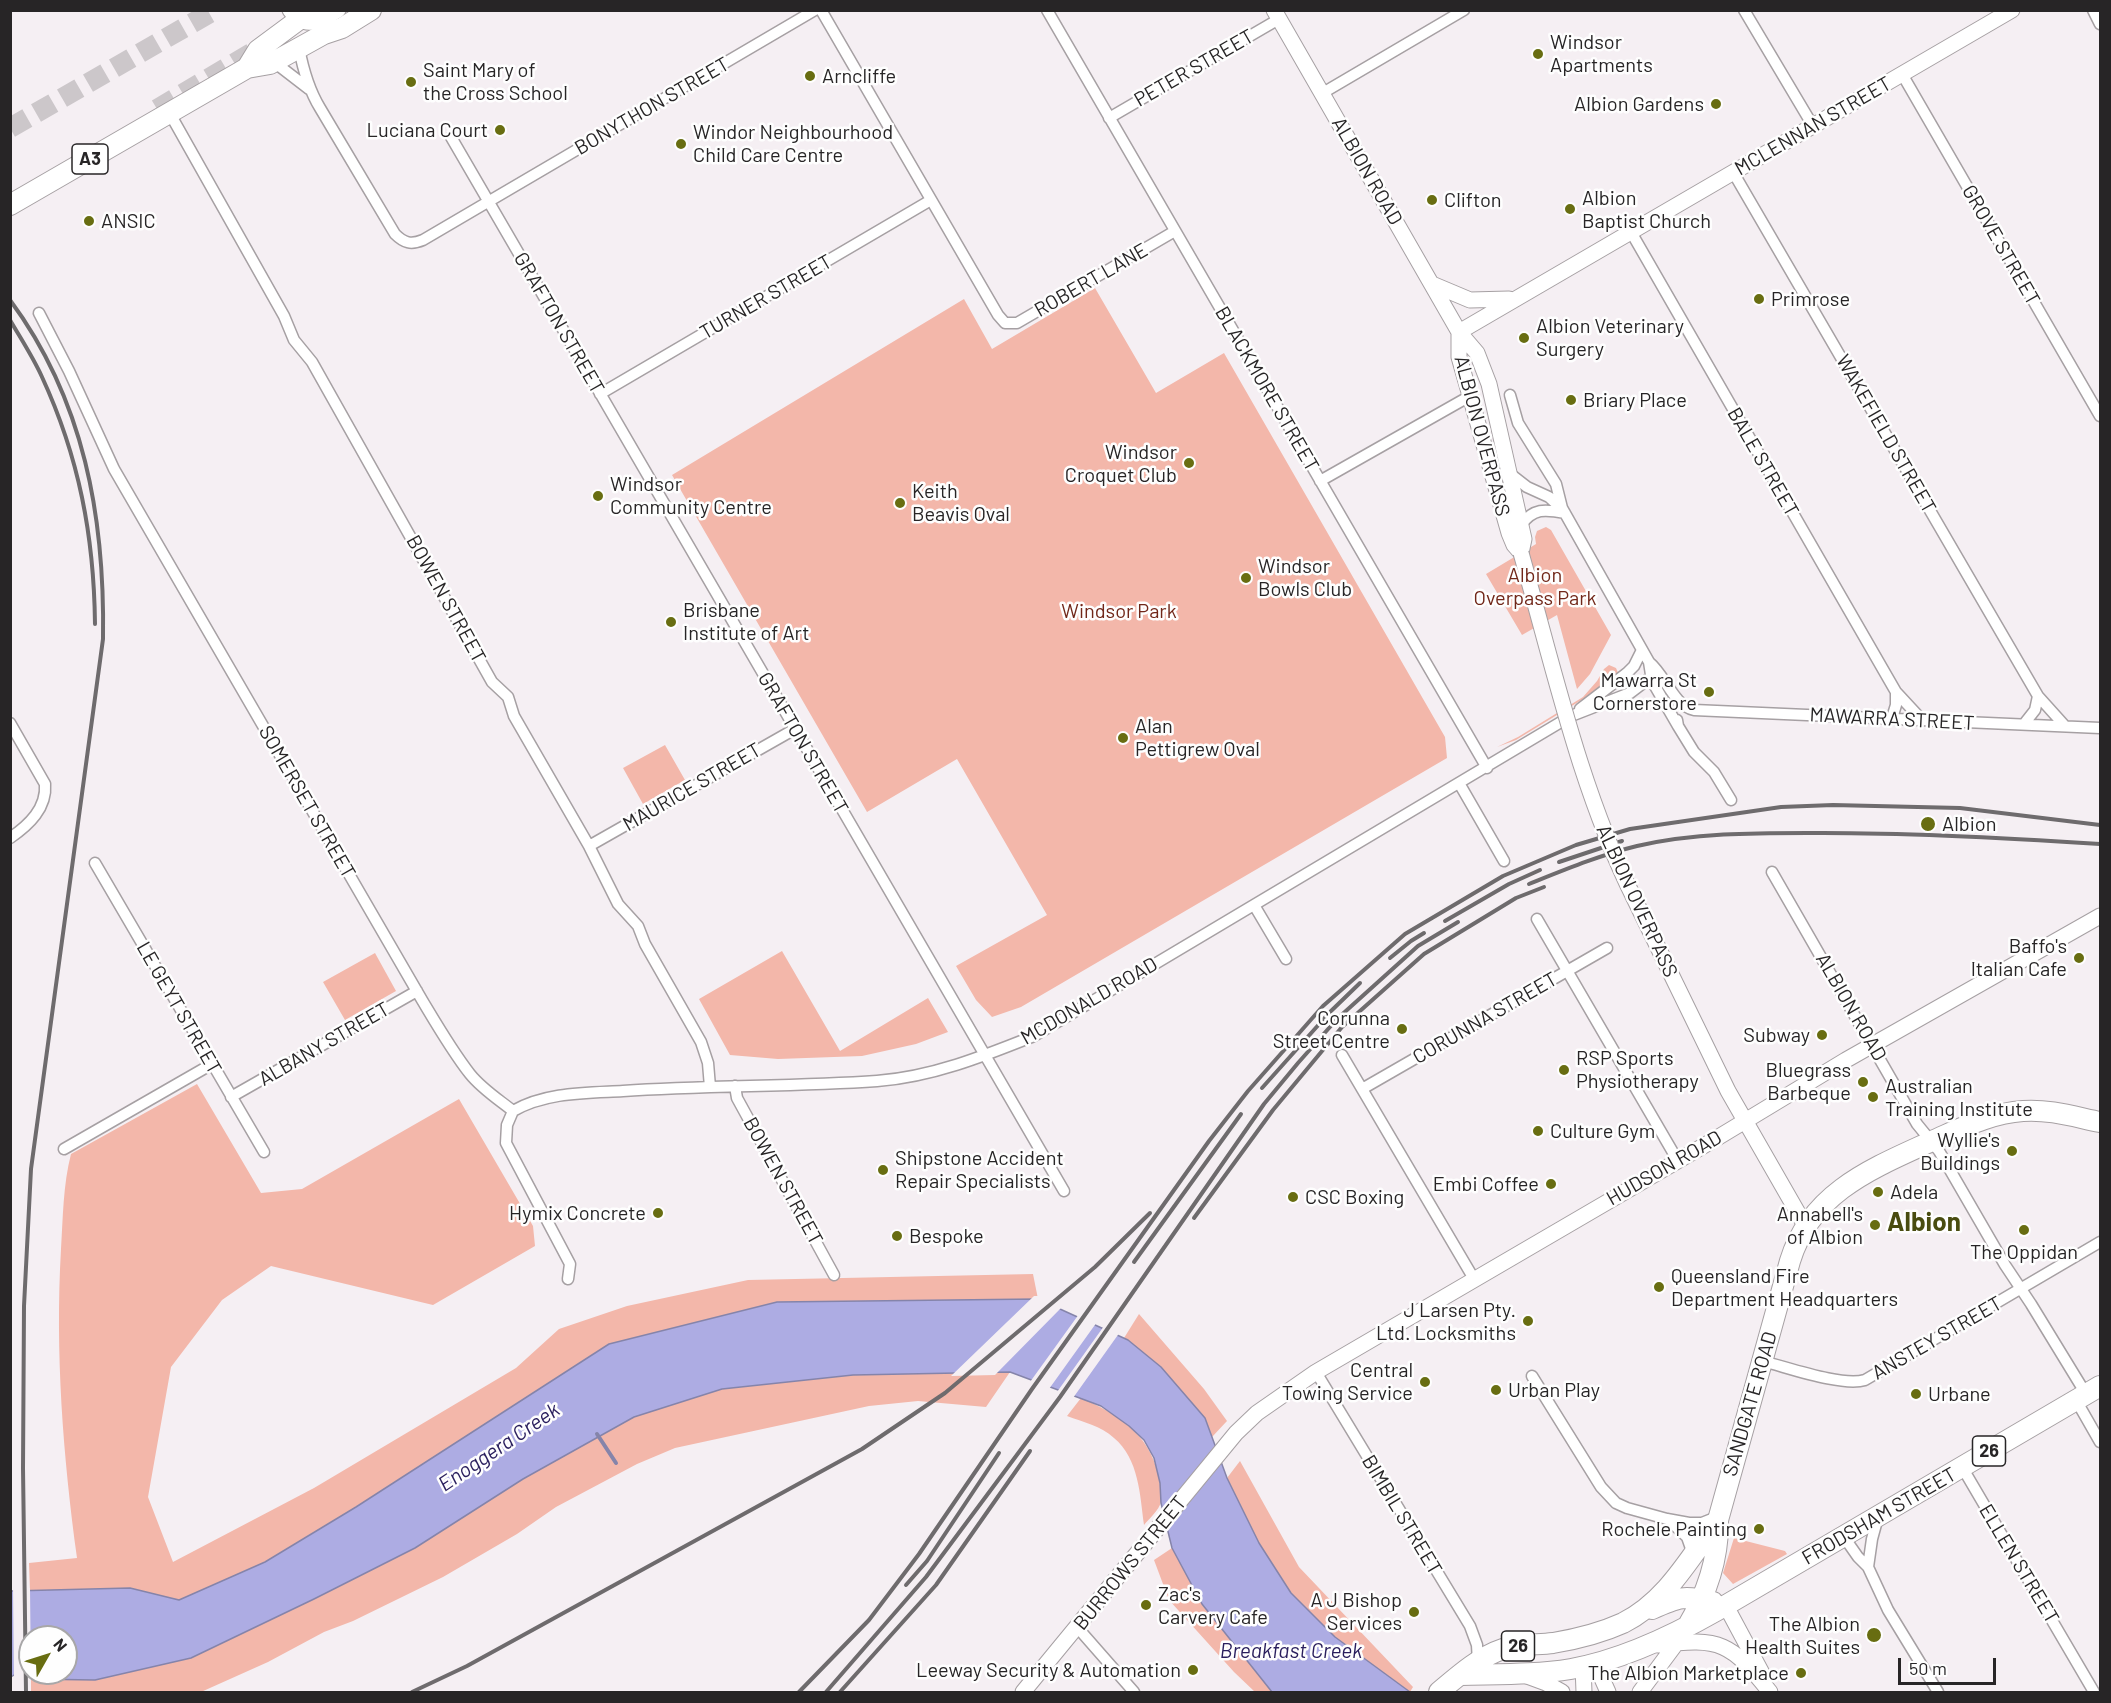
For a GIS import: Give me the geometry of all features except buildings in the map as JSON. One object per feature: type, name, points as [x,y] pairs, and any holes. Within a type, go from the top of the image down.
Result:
[{"type":"highway","name":"A3","points":[[324,34],[347,10]]},
{"type":"highway","name":"A3","points":[[10,205],[247,68],[274,63],[324,34],[342,28],[371,10]]},
{"type":"highway","name":"A3","points":[[247,68],[258,51],[300,14]]},
{"type":"highway","name":"SANDGATE ROAD","points":[[1682,1635],[1709,1579],[1717,1545],[1719,1518],[1792,1253],[1806,1227],[1828,1200],[1857,1177],[1931,1142],[1994,1116],[2016,1112],[2048,1112],[2100,1122]]},
{"type":"highway","name":"FRODSHAM STREET","points":[[1682,1635],[1726,1606],[2088,1394]]},
{"type":"highway","name":"SANDGATE ROAD","points":[[1583,1637],[1631,1618],[1664,1592],[1683,1571],[1719,1518]]},
{"type":"highway","points":[[1709,1579],[1726,1606]]},
{"type":"highway","points":[[1631,1618],[1676,1598],[1691,1597],[1726,1606]]},
{"type":"highway","name":"26","points":[[1461,1676],[1555,1671],[1589,1665],[1682,1635]]},
{"type":"highway","name":"26","points":[[1439,1692],[1478,1662],[1506,1648],[1583,1637]]},
{"type":"highway","points":[[1583,1637],[1589,1665]]},
{"type":"main road","points":[[300,14],[306,22],[318,22],[338,10]]},
{"type":"main road","name":"MCLENNAN STREET","points":[[1459,332],[2012,10]]},
{"type":"main road","name":"ALBION ROAD","points":[[1276,15],[1459,332]]},
{"type":"main road","points":[[1432,284],[1470,300],[1515,299]]},
{"type":"main road","name":"ALBION OVERPASS","points":[[1459,332],[1459,357],[1509,533],[1514,546],[1521,553],[1586,782],[1612,850],[1728,1091],[1806,1227]]},
{"type":"main road","name":"ALBION OVERPASS","points":[[1459,332],[1477,353],[1492,396],[1521,525],[1524,542],[1521,553]]},
{"type":"main road","name":"HUDSON ROAD","points":[[1236,1433],[1257,1413],[1316,1372],[2100,915]]},
{"type":"main road","name":"BURROWS STREET","points":[[1023,1692],[1236,1433]]},
{"type":"main road","points":[[1726,1606],[1758,1663],[1770,1692]]},
{"type":"main road","points":[[1682,1635],[1728,1648],[1770,1692]]},
{"type":"main road","name":"SANDGATE ROAD","points":[[1640,1692],[1682,1635]]},
{"type":"main road","points":[[1584,1692],[1589,1665]]},
{"type":"main road","points":[[1589,1665],[1608,1692]]},
{"type":"main road","points":[[1519,1673],[1562,1692]]},
{"type":"street","name":"BONYTHON STREET","points":[[488,201],[815,10]]},
{"type":"street","points":[[821,10],[931,200]]},
{"type":"street","name":"BLACKMORE STREET","points":[[1047,10],[1487,768]]},
{"type":"street","points":[[1321,94],[1464,10]]},
{"type":"street","points":[[1744,10],[1813,126]]},
{"type":"street","points":[[2093,10],[2100,24]]},
{"type":"street","name":"PETER STREET","points":[[1109,118],[1276,15]]},
{"type":"street","points":[[298,48],[309,89],[394,234],[402,241],[413,244],[423,240],[488,201]]},
{"type":"street","points":[[274,63],[309,89]]},
{"type":"street","name":"GROVE STREET","points":[[1902,74],[2100,416]]},
{"type":"street","name":"BOWEN STREET","points":[[170,112],[284,316],[294,340],[312,362],[492,682],[508,697],[513,716],[589,846],[618,904],[638,926],[645,944],[701,1042],[708,1063],[710,1087]]},
{"type":"street","name":"GRAFTON STREET","points":[[451,137],[1064,1191]]},
{"type":"street","name":"WAKEFIELD STREET","points":[[1733,172],[2038,696],[2065,726]]},
{"type":"street","name":"ROBERT LANE","points":[[931,200],[998,315],[1005,322],[1017,322],[1175,231]]},
{"type":"street","name":"TURNER STREET","points":[[600,394],[931,200]]},
{"type":"street","name":"BALE STREET","points":[[1631,232],[1896,692],[1921,720]]},
{"type":"street","name":"SOMERSET STREET","points":[[39,313],[74,381],[114,469],[442,1034],[470,1074],[484,1089],[513,1111]]},
{"type":"street","points":[[1510,394],[1518,423],[1553,479],[1564,513],[1649,662],[1661,674],[1684,706],[1678,717],[1678,726]]},
{"type":"street","points":[[1320,481],[1470,396]]},
{"type":"street","points":[[1509,472],[1527,487],[1549,497],[1564,513]]},
{"type":"street","points":[[1521,525],[1539,510],[1564,513]]},
{"type":"street","name":"MCDONALD ROAD","points":[[513,1111],[537,1099],[567,1094],[879,1081],[923,1074],[984,1056],[1034,1036],[1571,716],[1625,675],[1634,666],[1642,650]]},
{"type":"street","points":[[1649,662],[1651,677],[1678,726],[1694,752],[1714,772],[1731,800]]},
{"type":"street","name":"MCDONALD ROAD","points":[[1571,716],[1634,691],[1651,677]]},
{"type":"street","points":[[1892,718],[1896,705],[1896,692]]},
{"type":"street","points":[[2024,724],[2036,710],[2038,696]]},
{"type":"street","name":"MAWARRA STREET","points":[[1684,706],[1697,710],[2100,728]]},
{"type":"street","points":[[10,723],[45,784],[46,792],[27,827],[10,838]]},
{"type":"street","name":"MAURICE STREET","points":[[589,846],[795,729]]},
{"type":"street","points":[[1459,783],[1504,861]]},
{"type":"street","name":"LE GEYT STREET","points":[[94,862],[264,1152]]},
{"type":"street","name":"ALBION ROAD","points":[[1772,872],[1917,1124],[1942,1155],[2005,1265],[2088,1394],[2100,1442]]},
{"type":"street","points":[[1254,905],[1286,959]]},
{"type":"street","points":[[1537,919],[1678,1161]]},
{"type":"street","name":"CORUNNA STREET","points":[[1362,1089],[1607,948]]},
{"type":"street","name":"ALBANY STREET","points":[[231,1097],[417,991]]},
{"type":"street","points":[[1342,1055],[1474,1279]]},
{"type":"street","points":[[64,1149],[212,1064]]},
{"type":"street","name":"BOWEN STREET","points":[[735,1086],[737,1098],[834,1275]]},
{"type":"street","points":[[513,1111],[507,1125],[506,1143],[570,1264],[568,1279]]},
{"type":"street","name":"ANSTEY STREET","points":[[1762,1361],[1837,1380],[1858,1382],[2100,1242]]},
{"type":"street","name":"BIMBIL STREET","points":[[1316,1372],[1470,1626],[1476,1639],[1478,1662]]},
{"type":"street","points":[[1532,1376],[1609,1497],[1622,1506],[1668,1519],[1698,1523],[1719,1518]]},
{"type":"street","name":"ELLEN STREET","points":[[1962,1467],[2094,1692]]},
{"type":"street","points":[[1868,1567],[1878,1517]]},
{"type":"street","points":[[1668,1519],[1687,1537],[1693,1556]]},
{"type":"street","points":[[1844,1536],[1868,1567],[1888,1610],[1938,1692]]},
{"type":"street","points":[[1077,1627],[1134,1692]]},
{"type":"green space","name":"Windsor Park","points":[[1095,288],[1156,393],[1224,353],[1445,737],[1447,758],[1021,1007],[992,1017],[976,1000],[956,966],[1047,915],[957,759],[867,812],[672,475],[964,299],[992,349]]},
{"type":"green space","name":"Albion Overpass Park","points":[[1546,527],[1551,530],[1611,635],[1590,674],[1577,689],[1557,615],[1522,635],[1486,574],[1536,544],[1537,531]]},
{"type":"green space","points":[[1609,665],[1616,668],[1619,675],[1516,740],[1497,747],[1518,737],[1583,697]]},
{"type":"green space","points":[[665,745],[685,780],[643,804],[623,768]]},
{"type":"green space","points":[[782,951],[840,1051],[928,998],[948,1032],[916,1044],[862,1056],[778,1059],[730,1055],[699,999]]},
{"type":"green space","points":[[375,953],[396,991],[345,1020],[323,982]]},
{"type":"green space","points":[[197,1084],[261,1193],[302,1189],[459,1099],[533,1226],[535,1246],[433,1305],[271,1266],[222,1300],[171,1367],[148,1497],[173,1562],[314,1488],[516,1368],[559,1329],[627,1306],[748,1280],[1033,1274],[1038,1299],[777,1302],[609,1344],[356,1507],[265,1562],[179,1600],[130,1588],[30,1591],[29,1563],[77,1558],[64,1442],[59,1327],[64,1201],[71,1154]]},
{"type":"green space","points":[[1139,1314],[1204,1389],[1227,1421],[1212,1437],[1205,1418],[1124,1338]]},
{"type":"green space","points":[[1010,1372],[986,1407],[918,1401],[869,1406],[675,1448],[637,1464],[556,1507],[517,1534],[443,1577],[201,1692],[31,1692],[31,1685],[78,1685],[78,1680],[95,1680],[523,1479],[634,1417],[722,1389],[853,1375]]},
{"type":"green space","points":[[1081,1398],[1107,1411],[1130,1427],[1154,1460],[1162,1499],[1158,1508],[1144,1525],[1137,1478],[1129,1456],[1114,1438],[1103,1430],[1067,1416]]},
{"type":"green space","points":[[1240,1461],[1299,1567],[1413,1687],[1410,1692],[1335,1637],[1291,1593],[1259,1543],[1227,1478]]},
{"type":"green space","points":[[1734,1538],[1785,1551],[1787,1554],[1733,1584],[1723,1573]]},
{"type":"green space","points":[[1172,1548],[1202,1604],[1272,1692],[1255,1692],[1169,1600],[1154,1560]]},
{"type":"water","name":"Enoggera Creek","points":[[1038,1299],[1128,1340],[1161,1367],[1205,1418],[1227,1478],[1259,1543],[1291,1593],[1335,1637],[1410,1692],[1272,1692],[1202,1604],[1172,1548],[1161,1503],[1160,1483],[1154,1458],[1144,1440],[1101,1406],[1010,1372],[853,1375],[722,1389],[634,1417],[523,1479],[415,1548],[191,1658],[95,1680],[78,1680],[78,1625],[18,1625],[18,1676],[11,1677],[11,1591],[130,1588],[179,1600],[265,1562],[356,1507],[609,1344],[777,1302]]},
{"type":"pier","points":[[1034,1296],[1039,1296],[1062,1307],[995,1375],[951,1376]]},
{"type":"pier","points":[[1079,1314],[1097,1322],[1049,1389],[1030,1382]]},
{"type":"pier","points":[[1104,1326],[1120,1332],[1073,1398],[1057,1392]]},
{"type":"pier","points":[[13,1588],[30,1588],[30,1625],[18,1625],[18,1679],[14,1678]]},
{"type":"waterway","points":[[597,1434],[616,1463]]},
{"type":"tunnel","points":[[10,128],[215,10]]},
{"type":"tunnel","points":[[157,109],[263,46]]},
{"type":"railway","points":[[10,300],[35,338],[56,378],[72,419],[85,461],[94,504],[103,594],[103,639],[31,1169],[24,1306],[23,1468],[26,1692]]},
{"type":"railway","points":[[10,320],[42,377],[55,407],[75,467],[88,528],[95,624]]},
{"type":"railway","points":[[799,1692],[869,1620],[919,1554],[1032,1389],[1209,1141],[1248,1091],[1323,1006],[1405,934],[1503,876],[1576,845],[1630,829],[1781,807],[1833,805],[1960,808],[2100,825]]},
{"type":"railway","points":[[1529,884],[1582,863],[1637,846],[1660,841],[1729,834],[1892,834],[2100,844]]},
{"type":"railway","points":[[1559,862],[1622,841]]},
{"type":"railway","points":[[1445,921],[1509,884],[1540,870]]},
{"type":"railway","points":[[1194,1218],[1273,1110],[1342,1027],[1424,954],[1516,898],[1544,887]]},
{"type":"railway","points":[[826,1692],[926,1577],[1060,1397],[1264,1104],[1337,1019],[1418,946],[1458,922]]},
{"type":"railway","points":[[1390,958],[1424,933]]},
{"type":"railway","points":[[1262,1088],[1330,1012],[1360,983]]},
{"type":"railway","points":[[1134,1262],[1241,1114]]},
{"type":"railway","points":[[412,1692],[467,1666],[862,1449],[945,1393],[1095,1267],[1150,1213]]},
{"type":"railway","points":[[840,1692],[936,1585],[1030,1451]]},
{"type":"railway","points":[[906,1585],[927,1561],[999,1453]]},
{"type":"place","name":"Windsor Apartments","points":[[1538,54]]},
{"type":"place","name":"Arncliffe","points":[[810,76]]},
{"type":"place","name":"Saint Mary of the Cross School","points":[[411,82]]},
{"type":"place","name":"Albion Gardens","points":[[1716,104]]},
{"type":"place","name":"Luciana Court","points":[[500,130]]},
{"type":"place","name":"Windor Neighbourhood Child Care Centre","points":[[681,144]]},
{"type":"place","name":"Clifton","points":[[1432,200]]},
{"type":"place","name":"Albion Baptist Church","points":[[1570,209]]},
{"type":"place","name":"ANSIC","points":[[89,221]]},
{"type":"place","name":"Primrose","points":[[1759,299]]},
{"type":"place","name":"Albion Veterinary Surgery","points":[[1524,338]]},
{"type":"place","name":"Briary Place","points":[[1571,400]]},
{"type":"place","name":"Windsor Croquet Club","points":[[1189,463]]},
{"type":"place","name":"Windsor Community Centre","points":[[598,496]]},
{"type":"place","name":"Keith Beavis Oval","points":[[900,503]]},
{"type":"place","name":"Windsor Bowls Club","points":[[1246,578]]},
{"type":"place","name":"Brisbane Institute of Art","points":[[671,622]]},
{"type":"place","name":"Mawarra St Cornerstore","points":[[1709,692]]},
{"type":"place","name":"Alan Pettigrew Oval","points":[[1123,738]]},
{"type":"place","name":"Albion","points":[[1928,824]]},
{"type":"place","name":"Baffo's Italian Cafe","points":[[2079,958]]},
{"type":"place","name":"Corunna Street Centre","points":[[1402,1029]]},
{"type":"place","name":"Subway","points":[[1822,1035]]},
{"type":"place","name":"RSP Sports Physiotherapy","points":[[1564,1070]]},
{"type":"place","name":"Bluegrass Barbeque","points":[[1863,1082]]},
{"type":"place","name":"Australian Training Institute","points":[[1873,1097]]},
{"type":"place","name":"Culture Gym","points":[[1538,1131]]},
{"type":"place","name":"Wyllie's Buildings","points":[[2012,1151]]},
{"type":"place","name":"Shipstone Accident Repair Specialists","points":[[883,1170]]},
{"type":"place","name":"Embi Coffee","points":[[1551,1184]]},
{"type":"place","name":"Adela","points":[[1878,1192]]},
{"type":"place","name":"CSC Boxing","points":[[1293,1197]]},
{"type":"place","name":"Hymix Concrete","points":[[658,1213]]},
{"type":"place","name":"Annabell's of Albion","points":[[1875,1225]]},
{"type":"place","name":"The Oppidan","points":[[2024,1230]]},
{"type":"place","name":"Bespoke","points":[[897,1236]]},
{"type":"place","name":"Queensland Fire Department Headquarters","points":[[1659,1287]]},
{"type":"place","name":"J Larsen Pty. Ltd. Locksmiths","points":[[1528,1321]]},
{"type":"place","name":"Central Towing Service","points":[[1425,1382]]},
{"type":"place","name":"Urban Play","points":[[1496,1390]]},
{"type":"place","name":"Urbane","points":[[1916,1394]]},
{"type":"place","name":"Rochele Painting","points":[[1759,1529]]},
{"type":"place","name":"Zac's Carvery Cafe","points":[[1146,1605]]},
{"type":"place","name":"A J Bishop Services","points":[[1414,1612]]},
{"type":"place","name":"The Albion Health Suites","points":[[1874,1635]]},
{"type":"place","name":"Leeway Security & Automation","points":[[1193,1670]]},
{"type":"place","name":"The Albion Marketplace","points":[[1801,1673]]},
{"type":"district","name":"Albion","points":[[1924,1222]]},
{"type":"water label","name":"Breakfast Creek","points":[[1291,1651]]}]
